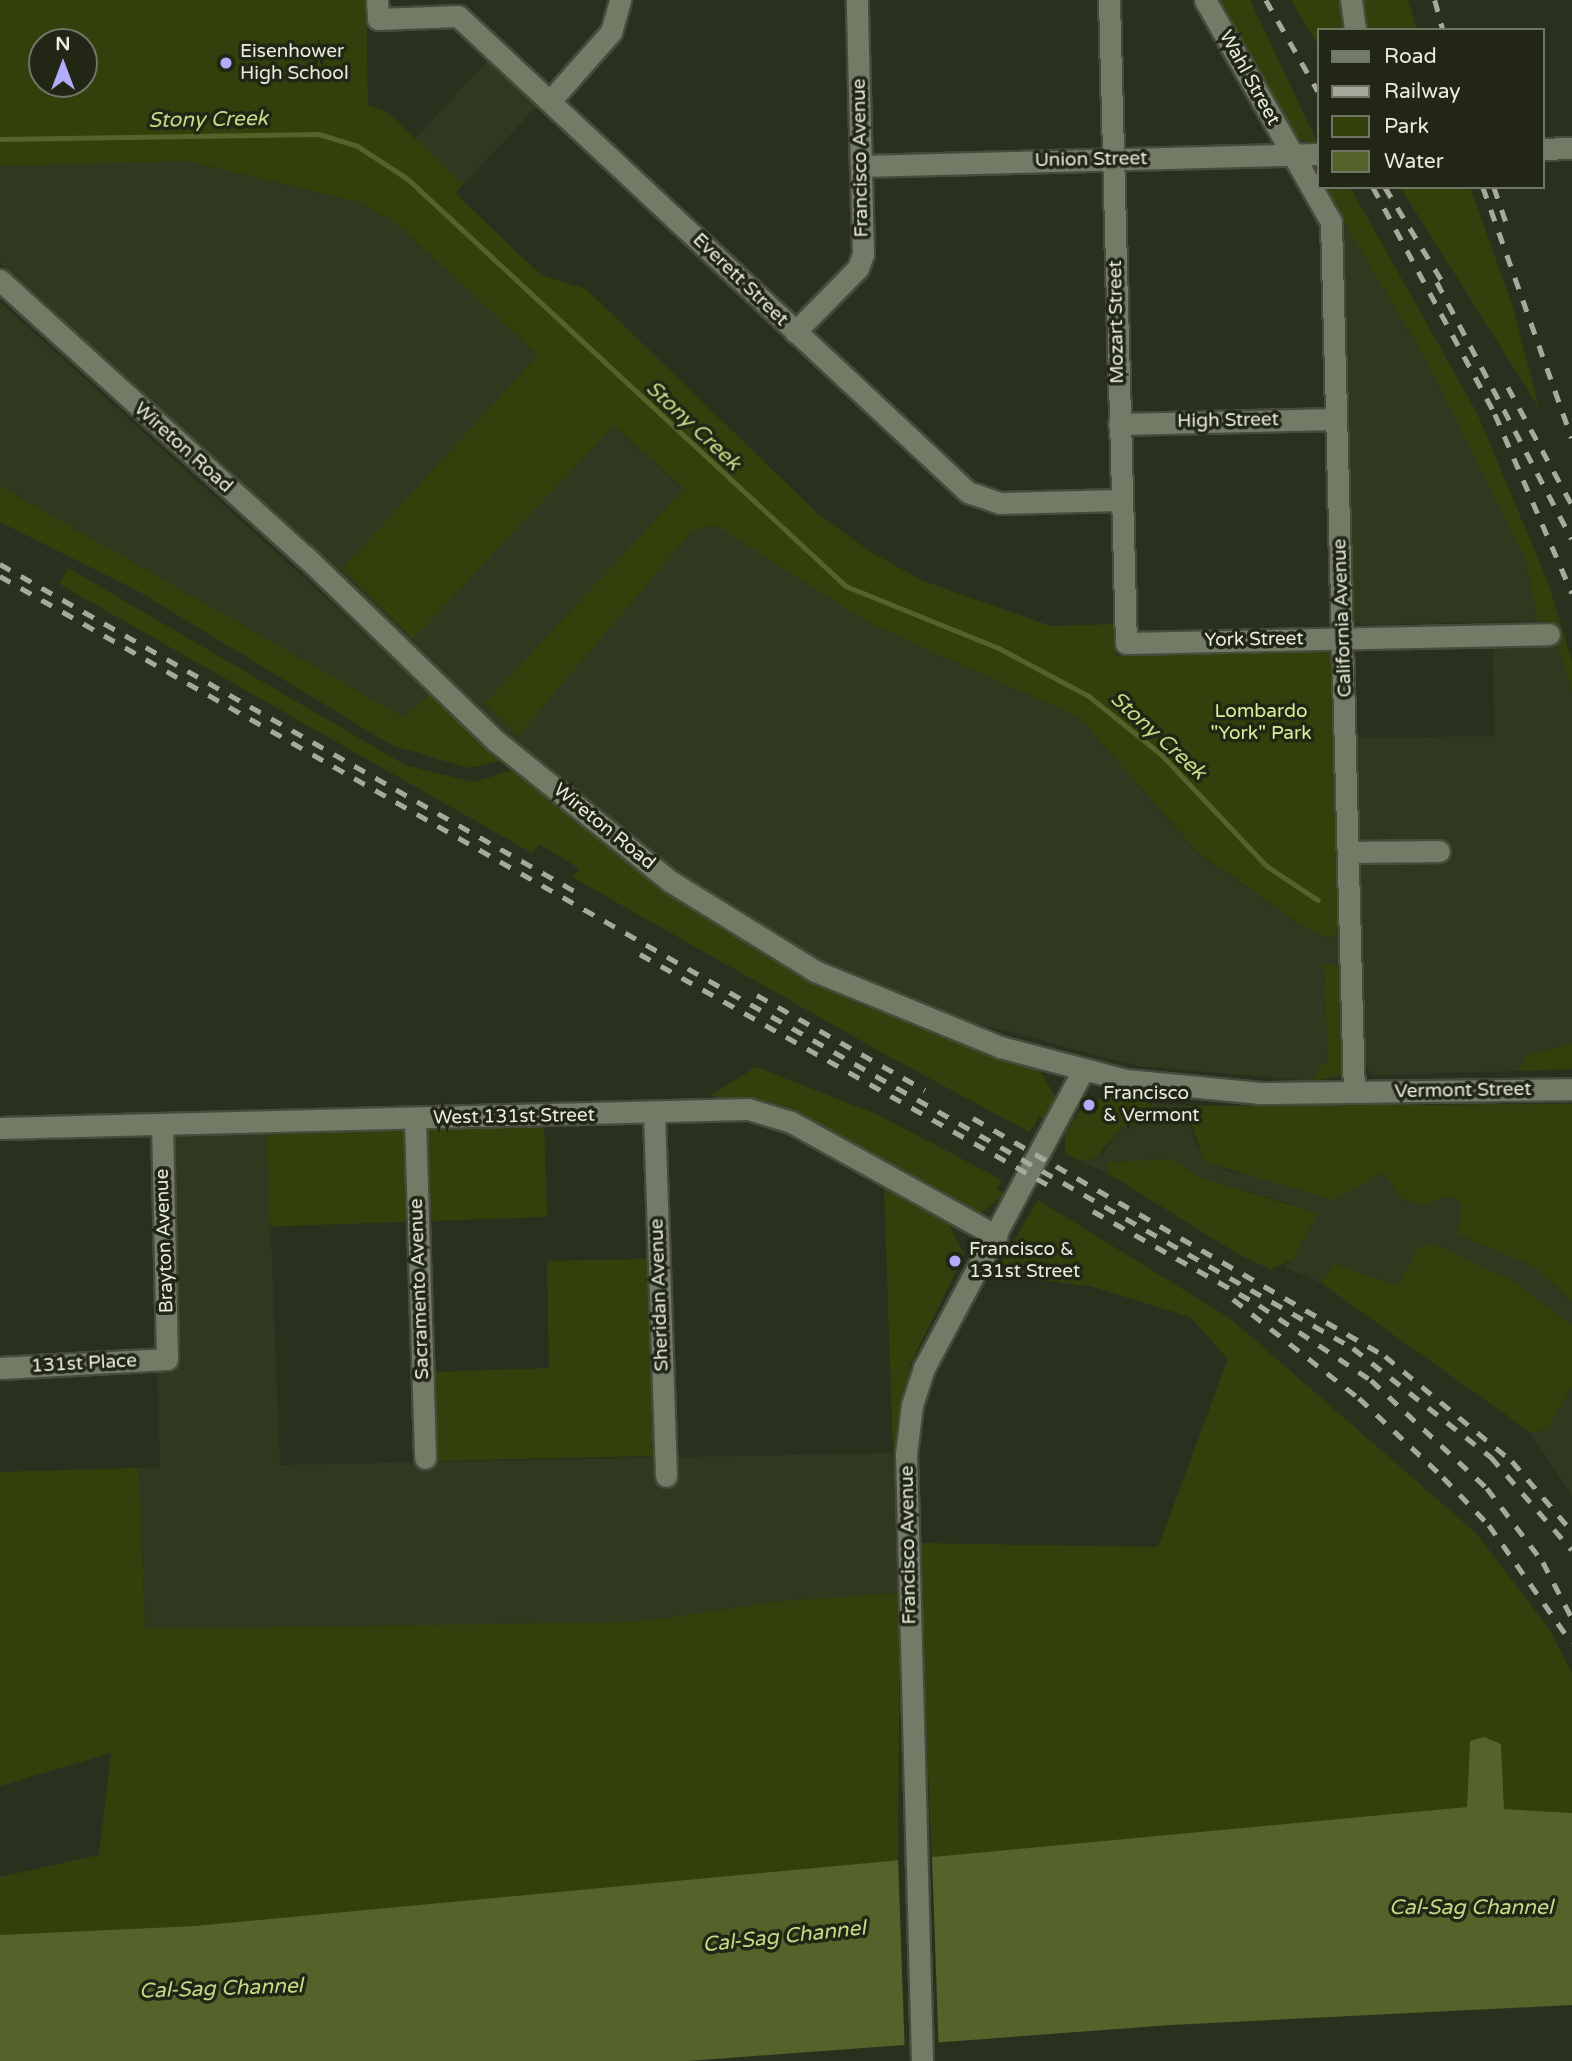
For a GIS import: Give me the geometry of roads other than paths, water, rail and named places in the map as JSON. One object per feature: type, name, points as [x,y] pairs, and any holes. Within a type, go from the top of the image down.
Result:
[{"type":"street","points":[[551,100],[611,33],[620,0]]},
{"type":"street","name":"Francisco Avenue","points":[[795,332],[858,268],[863,166],[857,0]]},
{"type":"street","name":"Mozart Street","points":[[1109,0],[1126,643]]},
{"type":"street","name":"Wahl Street","points":[[1205,0],[1293,155]]},
{"type":"street","points":[[1351,0],[1355,28]]},
{"type":"street","name":"Everett Street","points":[[378,10],[458,16],[968,492],[1000,503],[1121,500]]},
{"type":"street","points":[[1544,149],[1572,148]]},
{"type":"street","name":"California Avenue","points":[[1293,155],[1331,222],[1354,1092]]},
{"type":"street","name":"Union Street","points":[[863,166],[1316,155]]},
{"type":"street","name":"Wireton Road","points":[[0,281],[306,557],[496,741],[670,881],[815,971],[885,1004],[1083,1070],[1219,1091],[1354,1092]]},
{"type":"street","name":"High Street","points":[[1119,424],[1336,419]]},
{"type":"street","name":"York Street","points":[[1126,643],[1549,634]]},
{"type":"street","points":[[1349,852],[1439,851]]},
{"type":"street","name":"Francisco Avenue","points":[[921,2055],[906,1454],[912,1405],[924,1368],[997,1236],[1083,1070]]},
{"type":"street","name":"Vermont Street","points":[[1354,1092],[1572,1089]]},
{"type":"street","name":"West 131st Street","points":[[0,1128],[654,1114],[772,1114],[997,1236]]},
{"type":"street","name":"Sheridan Avenue","points":[[654,1114],[666,1476]]},
{"type":"street","name":"Sacramento Avenue","points":[[415,1119],[425,1458]]},
{"type":"street","name":"Brayton Avenue","points":[[162,1124],[167,1359]]},
{"type":"street","name":"131st Place","points":[[0,1368],[167,1359]]},
{"type":"water","name":"Cal-Sag Channel","points":[[1484,1737],[1501,1744],[1504,1809],[1572,1813],[1572,2005],[1171,2025],[688,2061],[0,2061],[0,1935],[194,1926],[1467,1807],[1470,1741]]},
{"type":"waterway","name":"Stony Creek","points":[[0,139],[319,134],[356,145],[408,179],[846,586],[999,648],[1089,696],[1162,755],[1267,866],[1318,900]]},
{"type":"railway","points":[[1266,0],[1316,88]]},
{"type":"railway","points":[[1435,0],[1442,28]]},
{"type":"railway","points":[[1374,189],[1495,414],[1572,593]]},
{"type":"railway","points":[[1386,189],[1447,289]]},
{"type":"railway","points":[[1484,189],[1572,438]]},
{"type":"railway","points":[[1495,189],[1507,224]]},
{"type":"railway","points":[[1437,282],[1572,539]]},
{"type":"railway","points":[[1508,387],[1572,505]]},
{"type":"railway","points":[[0,564],[578,893]]},
{"type":"railway","points":[[0,576],[1353,1348],[1491,1457],[1572,1550]]},
{"type":"railway","points":[[640,954],[1054,1188]]},
{"type":"railway","points":[[757,995],[925,1090]]},
{"type":"railway","points":[[973,1118],[1385,1356],[1512,1461],[1572,1531]]},
{"type":"railway","points":[[1093,1211],[1259,1305],[1371,1380],[1487,1488],[1543,1562],[1572,1618]]},
{"type":"railway","points":[[1233,1299],[1359,1398],[1443,1477],[1489,1525],[1572,1643]]},
{"type":"place","name":"Eisenhower High School","points":[[226,63]]},
{"type":"place","name":"Francisco & Vermont","points":[[1089,1105]]},
{"type":"place","name":"Francisco & 131st Street","points":[[955,1261]]},
{"type":"park label","name":"Lombardo \"York\" Park","points":[[1261,723]]}]
